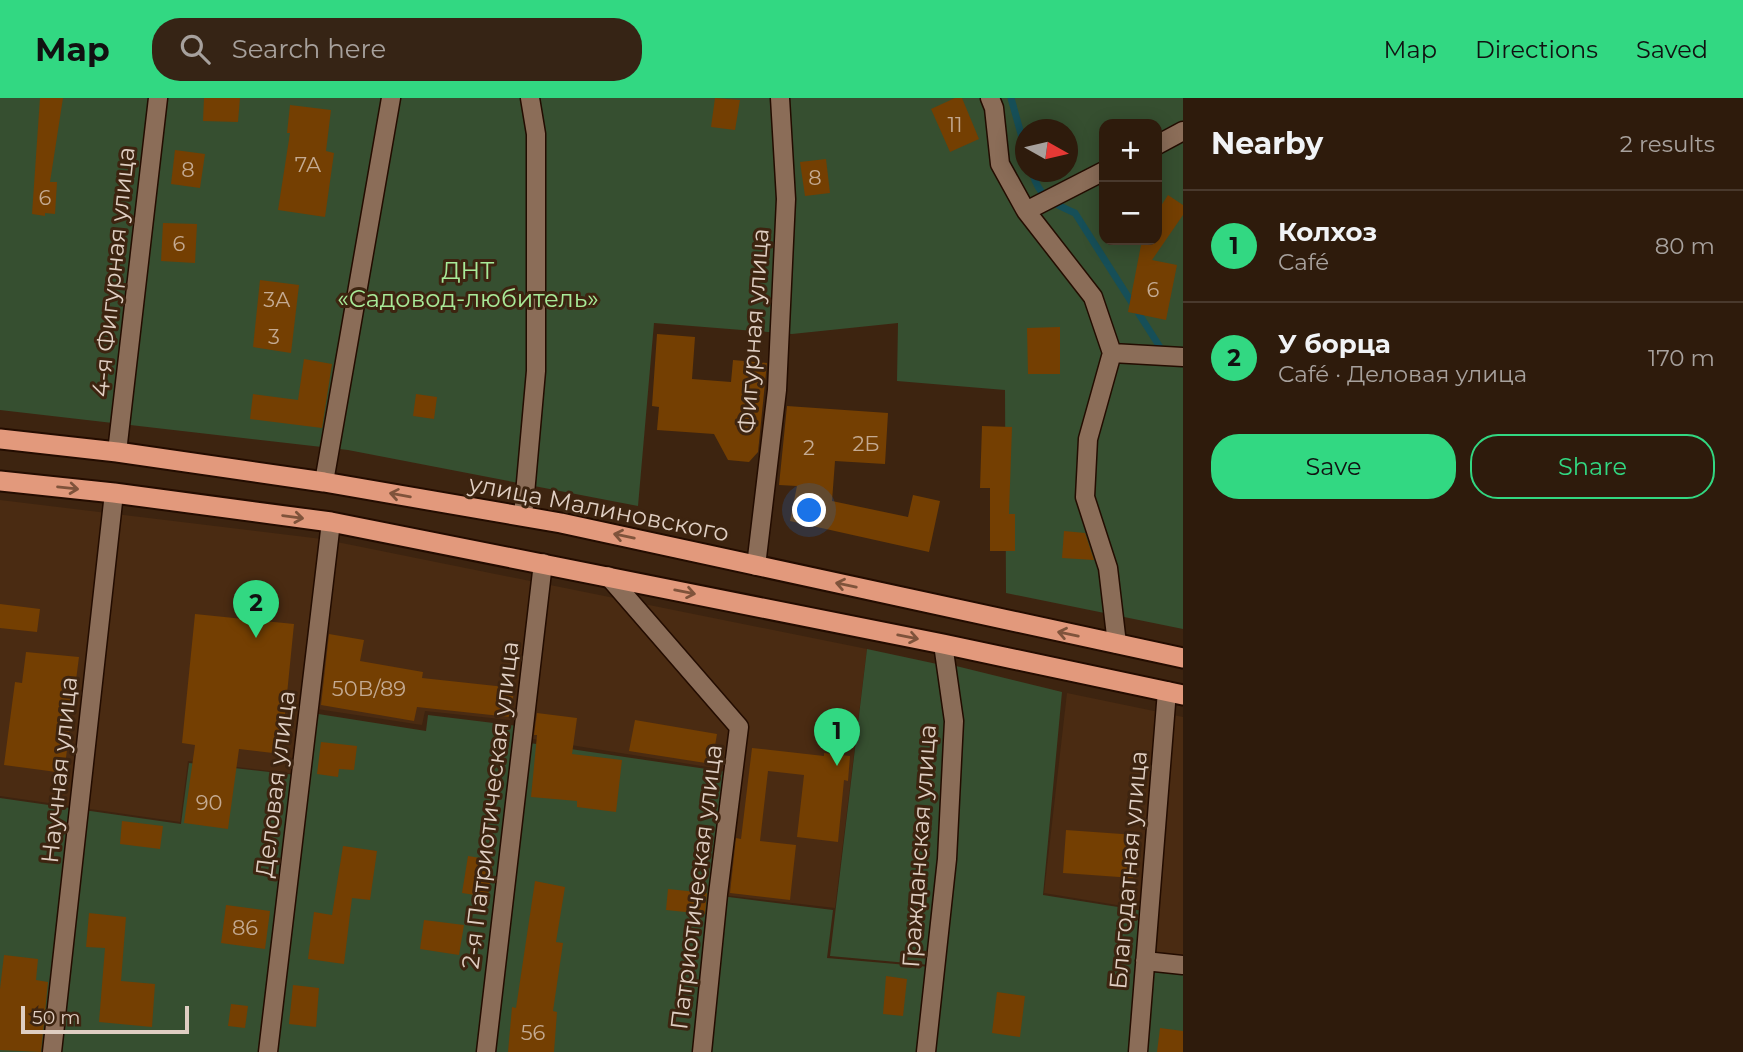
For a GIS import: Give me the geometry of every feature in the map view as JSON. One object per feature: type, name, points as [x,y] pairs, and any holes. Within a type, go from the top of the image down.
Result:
[{"type":"highway","name":"улица Малиновского","points":[[0,439],[117,452],[324,482],[523,516],[1183,658]]},
{"type":"highway","points":[[0,481],[114,492],[331,522],[1175,693]]},
{"type":"street","name":"4-я Фигурная улица","points":[[117,452],[158,98]]},
{"type":"street","points":[[324,482],[391,98]]},
{"type":"street","points":[[523,516],[536,371],[536,134],[530,98]]},
{"type":"street","name":"Фигурная улица","points":[[756,565],[777,390],[786,199],[780,98]]},
{"type":"street","points":[[990,98],[994,108],[1000,163],[1027,211],[1093,297],[1112,353],[1088,439],[1085,497],[1108,568],[1118,644]]},
{"type":"street","points":[[1162,142],[1183,131]]},
{"type":"street","points":[[1027,211],[1099,174]]},
{"type":"street","points":[[1112,353],[1183,358]]},
{"type":"street","name":"Научная улица","points":[[52,1052],[114,492]]},
{"type":"street","name":"Деловая улица","points":[[268,1052],[331,522]]},
{"type":"street","name":"2-я Патриотическая улица","points":[[486,1052],[543,563]]},
{"type":"street","name":"Патриотическая улица","points":[[608,576],[740,727],[718,894],[702,1052]]},
{"type":"street","name":"Гражданская улица","points":[[926,1052],[947,859],[954,721],[943,644]]},
{"type":"street","name":"Благодатная улица","points":[[1138,1052],[1145,961],[1175,693]]},
{"type":"street","points":[[1145,961],[1183,965]]},
{"type":"shaded area","points":[[0,500],[322,539],[867,649],[835,908],[724,895],[739,772],[527,738],[529,722],[425,711],[422,725],[304,707],[295,774],[188,761],[180,822],[0,796]]},
{"type":"shaded area","points":[[1067,693],[1183,717],[1183,958],[1155,955],[1159,912],[1044,893]]},
{"type":"green space","name":"ДНТ «Садовод-любитель»","points":[[0,98],[1183,98],[1183,629],[1006,593],[1005,390],[897,381],[898,323],[792,334],[654,323],[638,506],[348,450],[0,410]]},
{"type":"green space","points":[[867,649],[937,664],[948,727],[941,860],[930,965],[830,956]]},
{"type":"green space","points":[[952,665],[1062,692],[1043,895],[1143,911],[1137,969],[1183,974],[1183,1052],[0,1052],[0,798],[181,824],[189,763],[305,776],[312,713],[426,731],[428,715],[518,726],[516,741],[727,772],[713,895],[833,910],[827,958],[942,968]]},
{"type":"building","points":[[40,98],[63,98],[50,182],[57,182],[55,214],[45,213],[45,216],[32,214]]},
{"type":"building","points":[[204,98],[240,98],[238,122],[203,121]]},
{"type":"building","points":[[715,98],[740,100],[735,130],[711,127]]},
{"type":"building","points":[[955,98],[962,98],[979,139],[950,152],[931,109]]},
{"type":"building","points":[[290,105],[331,110],[326,151],[334,153],[325,217],[278,210],[290,133],[287,133]]},
{"type":"building","points":[[175,150],[205,154],[200,188],[171,184]]},
{"type":"building","points":[[826,159],[830,193],[805,196],[800,162]]},
{"type":"building","points":[[1168,195],[1183,205],[1183,215],[1152,260],[1177,265],[1166,320],[1128,312],[1141,245],[1162,245],[1162,204]]},
{"type":"building","points":[[163,223],[197,224],[195,263],[161,261]]},
{"type":"building","points":[[260,280],[299,285],[291,353],[253,347]]},
{"type":"building","points":[[1060,327],[1060,374],[1028,374],[1027,328]]},
{"type":"building","points":[[657,334],[695,337],[692,379],[731,382],[733,360],[767,363],[758,452],[749,462],[728,460],[714,434],[657,430],[659,407],[652,406]]},
{"type":"building","points":[[304,359],[332,364],[322,428],[250,419],[253,394],[298,400]]},
{"type":"building","points":[[416,394],[437,397],[434,419],[413,416]]},
{"type":"building","points":[[787,406],[888,413],[885,464],[835,461],[832,501],[908,517],[913,495],[940,501],[929,552],[790,521],[797,486],[779,485]]},
{"type":"building","points":[[982,426],[1012,427],[1009,514],[1015,514],[1015,551],[990,551],[990,488],[980,488]]},
{"type":"building","points":[[1064,531],[1085,533],[1094,560],[1062,558]]},
{"type":"building","points":[[0,604],[40,609],[37,632],[0,628]]},
{"type":"building","points":[[195,614],[294,624],[281,754],[239,749],[228,829],[184,823],[195,745],[182,743]]},
{"type":"building","points":[[329,634],[364,640],[360,661],[423,672],[422,678],[514,688],[511,717],[417,707],[414,721],[321,705]]},
{"type":"building","points":[[26,652],[79,657],[64,773],[4,765],[15,682],[22,683]]},
{"type":"building","points":[[537,713],[577,718],[572,754],[622,760],[616,812],[577,807],[577,801],[531,797]]},
{"type":"building","points":[[635,720],[717,734],[712,764],[629,751]]},
{"type":"building","points":[[321,742],[357,746],[354,770],[339,769],[338,777],[317,774]]},
{"type":"building","points":[[752,748],[824,756],[824,753],[850,756],[848,781],[844,780],[838,842],[797,837],[804,775],[768,771],[760,841],[796,845],[790,900],[730,893],[736,838],[741,839]]},
{"type":"building","points":[[122,821],[163,826],[160,849],[120,844]]},
{"type":"building","points":[[1066,830],[1136,835],[1133,878],[1063,873]]},
{"type":"building","points":[[343,846],[377,851],[370,900],[352,898],[344,964],[308,959],[314,912],[332,915]]},
{"type":"building","points":[[468,856],[493,860],[488,897],[462,893]]},
{"type":"building","points":[[535,881],[565,887],[556,942],[563,943],[553,1011],[557,1012],[554,1052],[508,1052],[512,1007],[516,1008]]},
{"type":"building","points":[[668,889],[707,893],[705,914],[666,910]]},
{"type":"building","points":[[226,905],[270,911],[265,949],[221,943]]},
{"type":"building","points":[[89,913],[126,917],[121,981],[155,984],[152,1027],[99,1022],[105,948],[86,947]]},
{"type":"building","points":[[424,920],[464,925],[459,955],[420,949]]},
{"type":"building","points":[[4,955],[38,959],[36,980],[48,982],[41,1052],[0,1050],[0,989]]},
{"type":"building","points":[[886,976],[907,979],[903,1016],[883,1014]]},
{"type":"building","points":[[293,985],[319,988],[316,1027],[289,1024]]},
{"type":"building","points":[[997,992],[1025,996],[1020,1037],[992,1033]]},
{"type":"building","points":[[231,1004],[248,1006],[245,1028],[228,1026]]},
{"type":"building","points":[[1160,1028],[1183,1031],[1183,1052],[1157,1052]]},
{"type":"waterway","points":[[1011,98],[1017,119]]},
{"type":"waterway","points":[[1036,182],[1047,198],[1075,213],[1165,355]]},
{"type":"place","name":"У борца","points":[[256,638]]},
{"type":"place","name":"Колхоз","points":[[837,766]]}]
